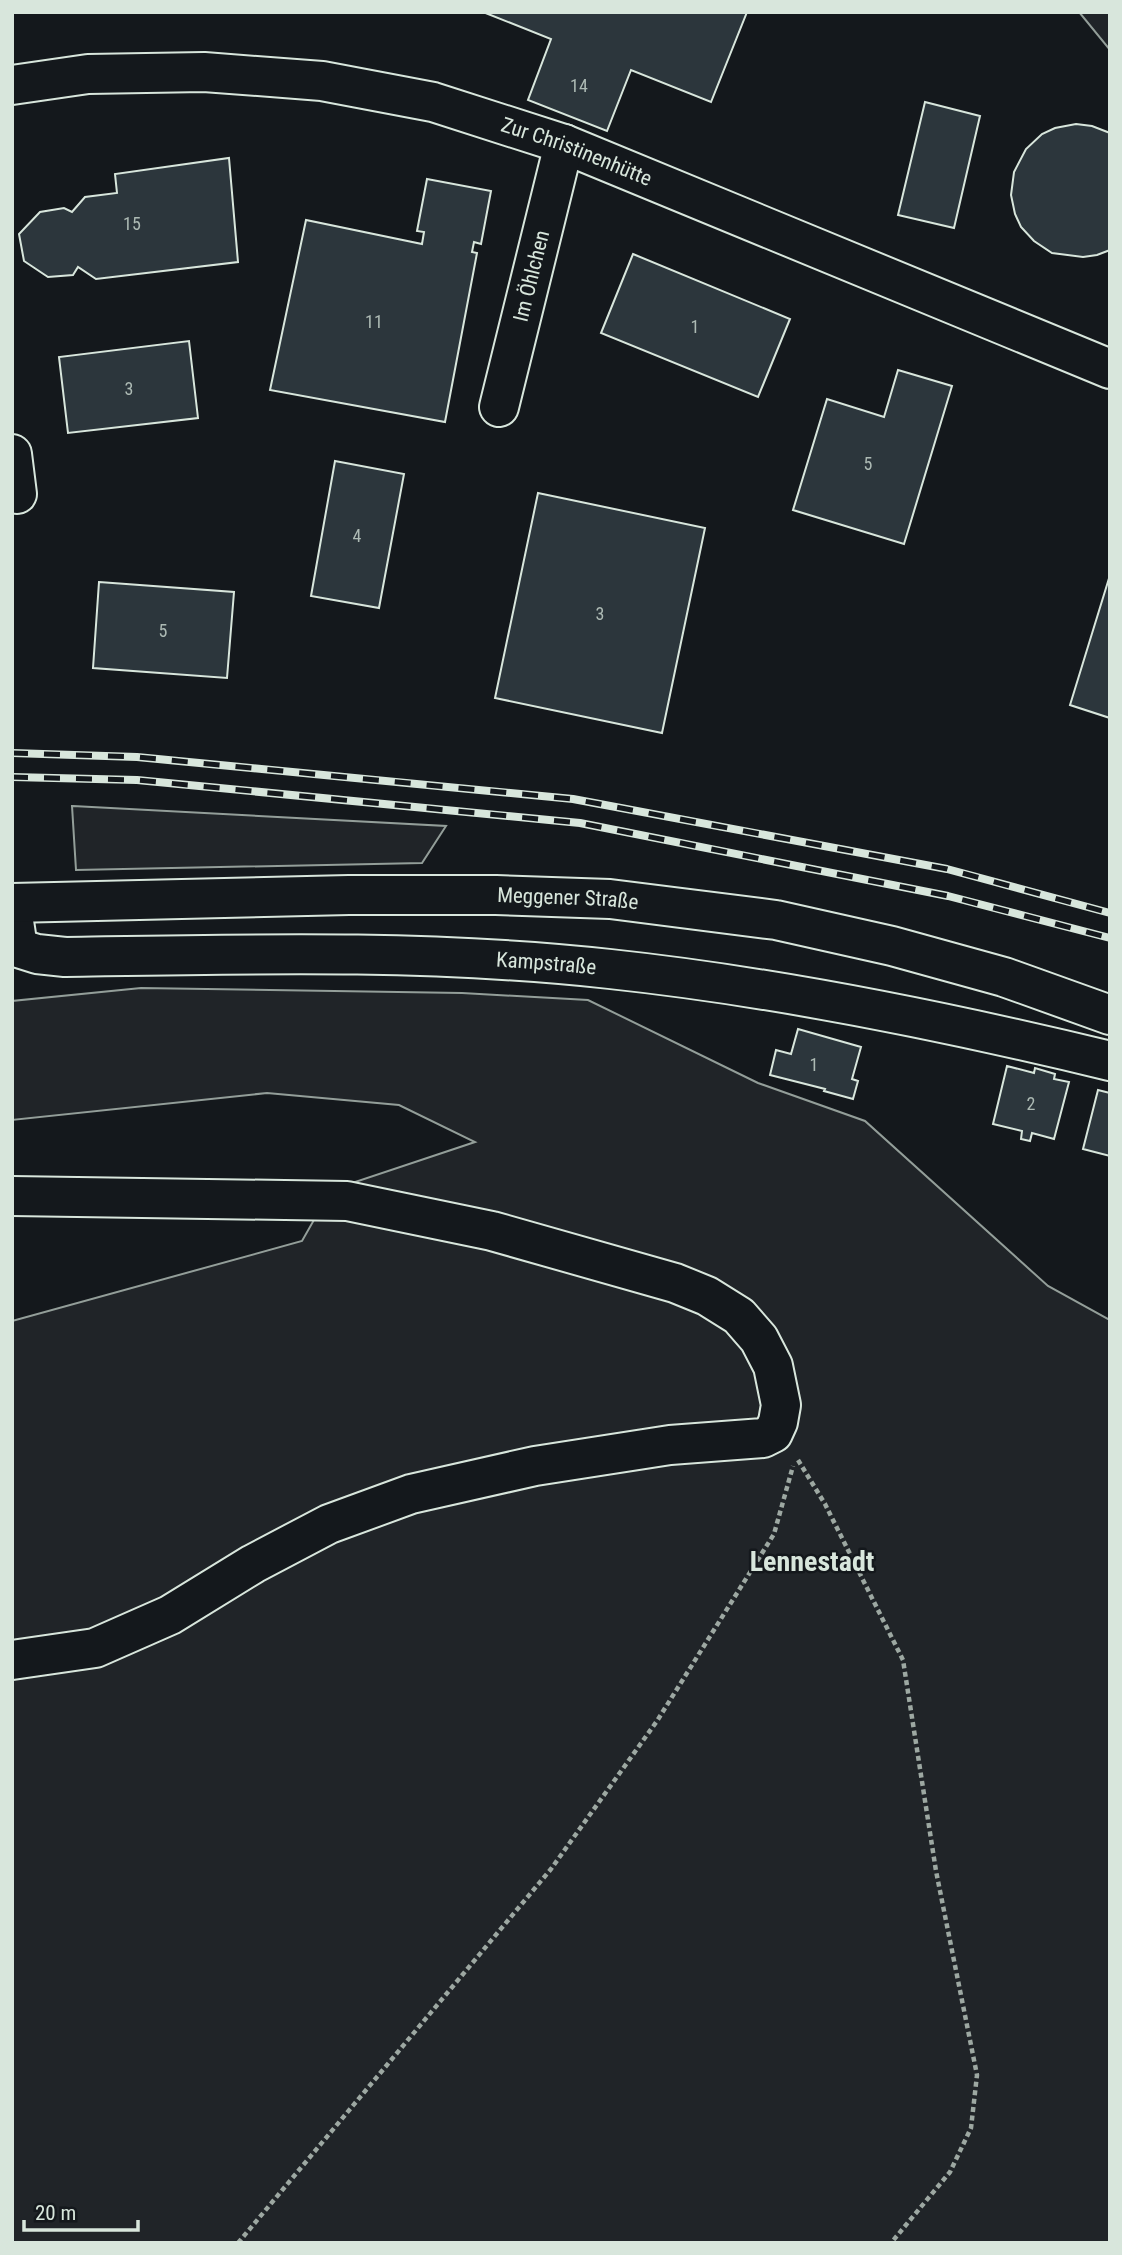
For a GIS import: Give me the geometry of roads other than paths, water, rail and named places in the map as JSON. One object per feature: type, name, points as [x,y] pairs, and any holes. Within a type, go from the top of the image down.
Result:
[{"type":"street","name":"Zur Christinenhütte","points":[[12,85],[88,74],[204,72],[323,82],[433,103],[564,144],[1110,369]]},
{"type":"street","name":"Im Öhlchen","points":[[499,407],[564,144]]},
{"type":"street","points":[[12,454],[17,494]]},
{"type":"street","name":"Meggener Straße","points":[[12,906],[349,895],[496,895],[610,899],[776,920],[892,946],[1004,977],[1110,1015]]},
{"type":"street","name":"Kampstraße","points":[[12,906],[18,948],[37,954],[65,957],[268,953],[467,958],[609,969],[752,987],[888,1012],[1110,1061]]},
{"type":"street","points":[[12,1196],[347,1201],[492,1231],[676,1283],[707,1296],[739,1316],[759,1339],[773,1366],[781,1405],[773,1433],[763,1438],[670,1445],[535,1466],[411,1494],[329,1524],[253,1564],[170,1615],[95,1648],[12,1660]]},
{"type":"railway","points":[[12,753],[137,757],[573,799],[947,869],[1110,913]]},
{"type":"railway","points":[[12,777],[137,780],[580,823],[948,896],[1110,938]]},
{"type":"district","name":"Lennestadt","points":[[812,1561]]}]
